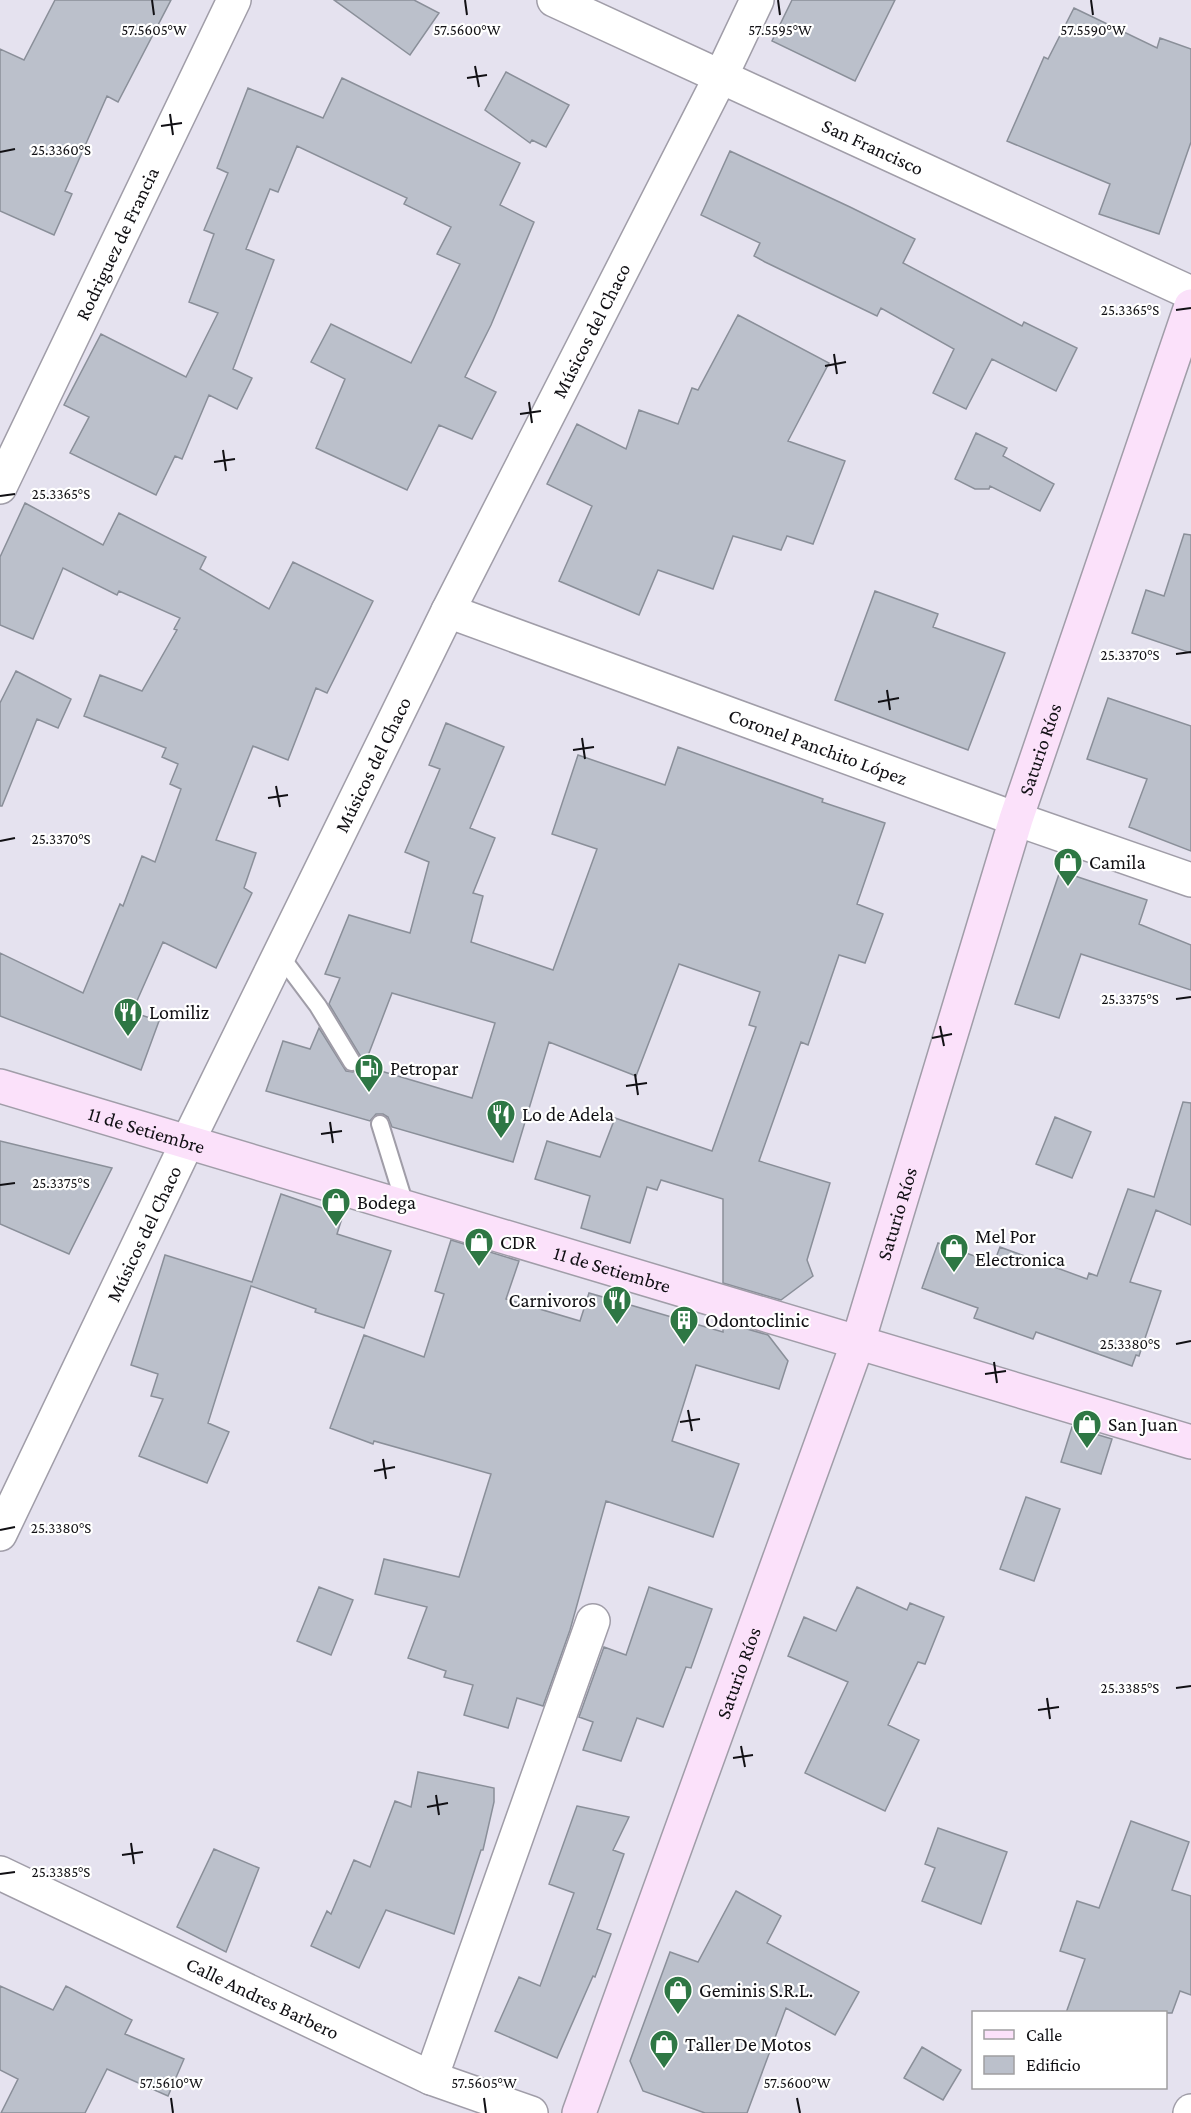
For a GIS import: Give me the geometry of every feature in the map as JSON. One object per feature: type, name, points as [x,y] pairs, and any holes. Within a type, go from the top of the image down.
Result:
[{"type":"street","name":"Rodriguez de Francia","points":[[0,487],[234,0]]},
{"type":"street","name":"San Francisco","points":[[554,0],[1191,293]]},
{"type":"street","name":"Músicos del Chaco","points":[[0,1534],[187,1143],[448,611],[721,76],[757,0]]},
{"type":"street","name":"Saturio Ríos","points":[[579,2113],[858,1342],[1016,819],[1191,306]]},
{"type":"street","name":"Coronel Panchito López","points":[[448,611],[1016,819],[1191,880]]},
{"type":"street","name":"11 de Setiembre","points":[[0,1086],[1191,1442]]},
{"type":"street","points":[[431,2078],[593,1621]]},
{"type":"street","name":"Calle Andres Barbero","points":[[0,1873],[431,2078],[531,2113]]},
{"type":"lane","points":[[279,954],[318,1006],[352,1062]]},
{"type":"lane","points":[[380,1124],[406,1208]]},
{"type":"building","points":[[55,0],[171,0],[118,102],[107,96],[65,191],[72,194],[54,235],[0,211],[0,49],[24,60]]},
{"type":"building","points":[[334,0],[414,0],[439,13],[410,55]]},
{"type":"building","points":[[792,0],[895,0],[855,81],[772,41]]},
{"type":"building","points":[[1074,8],[1157,48],[1160,38],[1191,49],[1191,142],[1159,234],[1099,214],[1110,184],[1007,141],[1044,57],[1048,59]]},
{"type":"building","points":[[506,72],[569,105],[546,147],[532,140],[530,143],[485,110]]},
{"type":"building","points":[[342,78],[520,163],[500,205],[534,222],[491,325],[465,377],[496,392],[472,439],[439,425],[407,490],[316,448],[345,379],[311,362],[331,324],[411,363],[460,264],[437,254],[451,227],[404,204],[407,198],[297,146],[278,192],[270,189],[246,249],[274,260],[233,369],[252,378],[237,409],[209,395],[182,459],[175,456],[156,495],[70,453],[89,417],[64,405],[101,334],[186,377],[218,313],[189,302],[214,234],[204,230],[228,173],[217,168],[248,88],[323,118]]},
{"type":"building","points":[[730,151],[915,239],[903,263],[1022,326],[1024,322],[1077,348],[1056,391],[992,359],[966,409],[933,393],[954,349],[881,308],[877,316],[765,262],[754,256],[760,243],[701,215]]},
{"type":"building","points":[[738,315],[829,363],[788,441],[845,461],[813,544],[787,536],[781,550],[733,536],[713,589],[658,570],[639,615],[559,581],[592,506],[547,484],[577,424],[626,449],[639,410],[678,424],[692,388],[698,390]]},
{"type":"building","points":[[976,433],[1007,448],[1003,456],[1054,484],[1040,511],[990,486],[989,489],[975,489],[955,479]]},
{"type":"building","points":[[25,503],[103,545],[119,513],[206,557],[200,569],[269,609],[293,562],[373,601],[327,693],[316,688],[288,760],[253,746],[216,840],[256,853],[244,888],[252,893],[216,968],[163,942],[132,1012],[159,1021],[141,1070],[0,1016],[0,953],[83,993],[120,904],[123,906],[142,856],[155,862],[181,789],[170,784],[178,764],[162,757],[166,748],[84,716],[100,675],[142,691],[177,630],[174,629],[180,618],[119,591],[117,595],[63,568],[33,639],[0,625],[0,557]]},
{"type":"building","points":[[1184,534],[1191,535],[1191,653],[1132,633],[1146,590],[1164,596]]},
{"type":"building","points":[[875,591],[938,614],[933,627],[1005,653],[968,750],[835,700]]},
{"type":"building","points":[[16,671],[71,699],[58,728],[37,719],[2,806],[0,806],[0,703]]},
{"type":"building","points":[[1108,698],[1191,726],[1191,851],[1129,827],[1147,779],[1087,759]]},
{"type":"building","points":[[446,723],[504,747],[470,828],[495,838],[473,893],[483,896],[471,942],[553,970],[597,849],[552,834],[578,755],[665,785],[678,747],[823,799],[822,802],[885,823],[857,904],[883,914],[865,963],[839,955],[808,1045],[801,1042],[759,1161],[830,1183],[807,1260],[813,1276],[781,1300],[723,1283],[723,1199],[661,1180],[657,1190],[647,1187],[630,1243],[581,1228],[590,1196],[535,1179],[547,1141],[600,1157],[615,1118],[712,1151],[756,1027],[749,1025],[760,992],[679,964],[636,1076],[549,1042],[513,1162],[392,1127],[388,1117],[383,1114],[376,1114],[370,1121],[266,1091],[283,1041],[310,1049],[319,1028],[346,1071],[353,1072],[361,1066],[361,1057],[329,1004],[340,978],[325,974],[349,915],[410,933],[429,862],[405,852],[440,769],[429,765]],"holes":[[[392,993],[495,1023],[472,1098],[364,1066]]]},
{"type":"building","points":[[1060,871],[1147,900],[1139,924],[1191,945],[1191,990],[1081,954],[1059,1018],[1015,1004]]},
{"type":"building","points":[[1183,1102],[1191,1103],[1191,1225],[1156,1210],[1130,1282],[1161,1291],[1139,1356],[1136,1355],[1132,1366],[1036,1332],[1033,1339],[974,1318],[978,1308],[922,1288],[938,1243],[994,1263],[1000,1247],[1087,1279],[1089,1273],[1097,1276],[1128,1189],[1154,1197]]},
{"type":"building","points":[[1055,1117],[1091,1132],[1072,1178],[1036,1164]]},
{"type":"building","points":[[0,1141],[112,1168],[69,1254],[0,1224]]},
{"type":"building","points":[[281,1194],[343,1215],[337,1234],[391,1251],[364,1328],[315,1312],[316,1309],[251,1286],[208,1423],[229,1432],[207,1483],[139,1456],[163,1399],[151,1396],[158,1374],[131,1365],[165,1255],[252,1282]]},
{"type":"building","points":[[451,1240],[519,1261],[506,1299],[580,1321],[589,1293],[723,1332],[723,1322],[768,1335],[788,1361],[779,1389],[696,1365],[672,1441],[739,1464],[713,1537],[606,1501],[570,1630],[543,1706],[517,1698],[508,1728],[464,1715],[473,1685],[444,1677],[446,1671],[408,1658],[427,1607],[375,1594],[384,1559],[459,1577],[491,1474],[374,1441],[373,1444],[330,1428],[364,1335],[424,1357],[444,1294],[435,1291]]},
{"type":"building","name":"San Juan","points":[[1072,1427],[1112,1439],[1101,1474],[1061,1462]]},
{"type":"building","points":[[1026,1497],[1060,1509],[1034,1581],[1000,1569]]},
{"type":"building","points":[[319,1587],[353,1600],[331,1655],[297,1641]]},
{"type":"building","points":[[649,1587],[712,1609],[691,1668],[686,1667],[663,1727],[637,1718],[621,1761],[583,1750],[593,1722],[579,1717],[604,1647],[626,1655]]},
{"type":"building","points":[[857,1587],[907,1610],[910,1603],[944,1617],[925,1664],[918,1662],[888,1725],[919,1740],[885,1811],[805,1773],[848,1682],[788,1656],[804,1617],[836,1631]]},
{"type":"building","points":[[418,1772],[494,1788],[494,1802],[483,1850],[481,1850],[454,1934],[386,1910],[359,1968],[311,1946],[327,1911],[331,1914],[354,1860],[370,1867],[395,1801],[411,1807]]},
{"type":"building","points":[[577,1806],[629,1817],[613,1850],[624,1854],[597,1929],[611,1934],[595,1977],[593,1976],[557,2058],[495,2031],[519,1977],[540,1986],[574,1893],[549,1884]]},
{"type":"building","points":[[1131,1821],[1189,1842],[1172,1890],[1191,1896],[1191,1995],[1180,1991],[1172,2013],[1167,2013],[1167,2011],[1067,2011],[1085,1959],[1060,1951],[1077,1901],[1099,1908]]},
{"type":"building","points":[[938,1828],[1007,1852],[981,1924],[922,1901],[935,1868],[925,1864]]},
{"type":"building","points":[[214,1849],[259,1868],[226,1952],[177,1927]]},
{"type":"building","points":[[736,1891],[781,1916],[767,1943],[859,1992],[835,2035],[786,2008],[747,2113],[705,2113],[643,2091],[630,2061],[670,1952],[698,1962]]},
{"type":"building","points":[[0,1986],[53,2010],[66,1986],[132,2020],[125,2034],[184,2059],[168,2096],[107,2069],[85,2113],[1,2113],[18,2079],[0,2070]]},
{"type":"building","points":[[922,2047],[961,2070],[943,2100],[904,2078]]},
{"type":"place","name":"Camila","points":[[1068,888]]},
{"type":"place","name":"Lomiliz","points":[[128,1038]]},
{"type":"place","name":"Petropar","points":[[369,1094]]},
{"type":"place","name":"Lo de Adela","points":[[501,1140]]},
{"type":"place","name":"Bodega","points":[[336,1228]]},
{"type":"place","name":"CDR","points":[[479,1268]]},
{"type":"place","name":"Mel Por Electronica","points":[[954,1274]]},
{"type":"place","name":"Carnivoros","points":[[617,1326]]},
{"type":"place","name":"Odontoclinic","points":[[684,1346]]},
{"type":"place","name":"San Juan","points":[[1087,1450]]},
{"type":"place","name":"Geminis S.R.L.","points":[[678,2016]]},
{"type":"place","name":"Taller De Motos","points":[[664,2070]]}]
